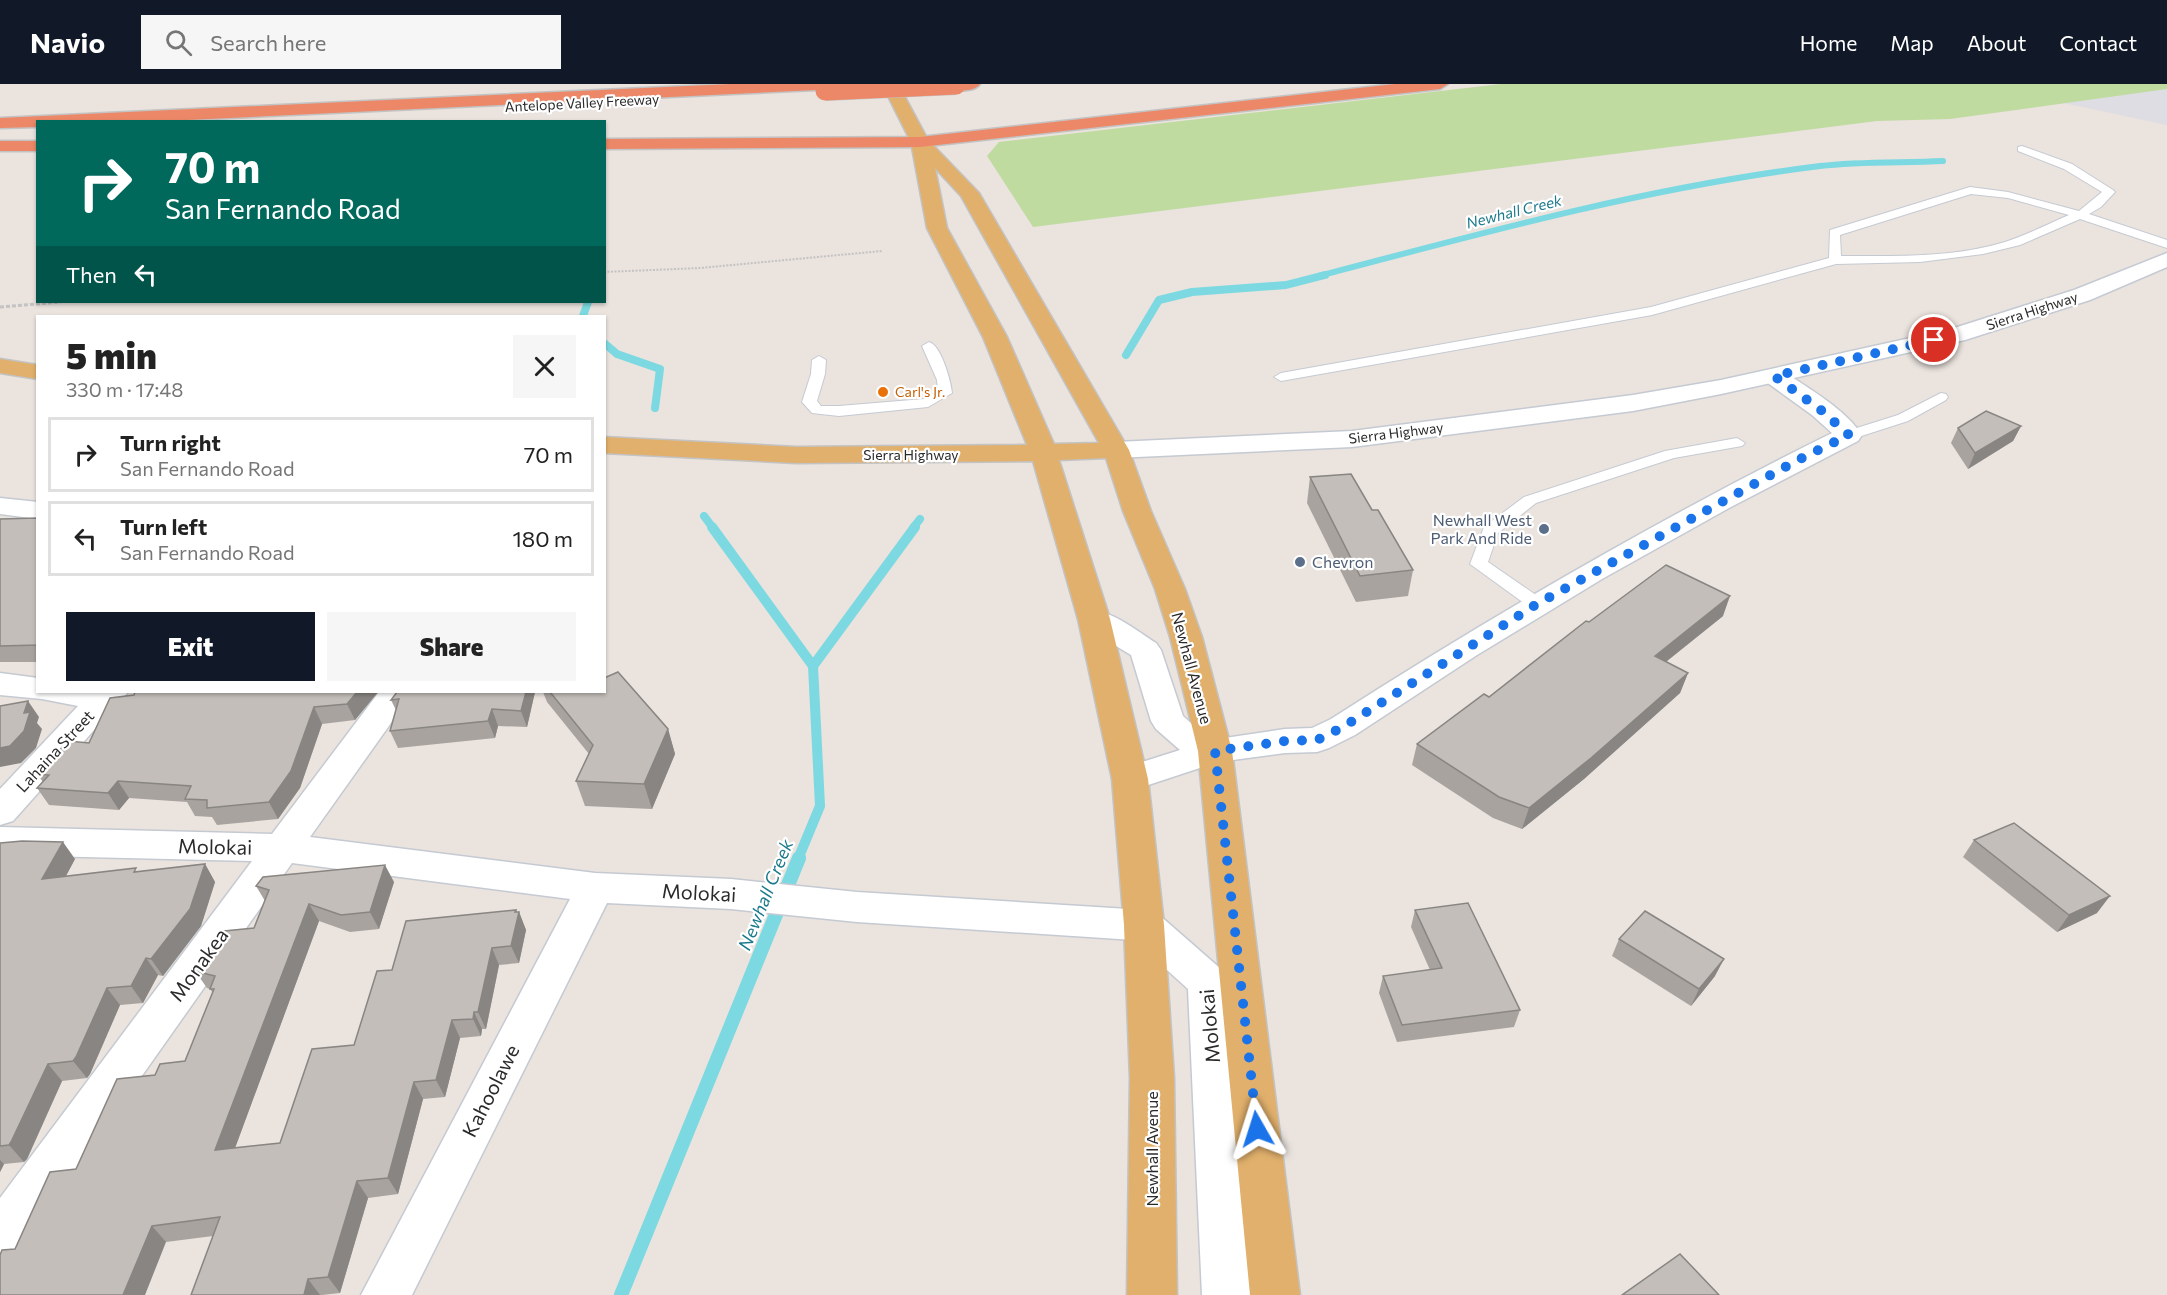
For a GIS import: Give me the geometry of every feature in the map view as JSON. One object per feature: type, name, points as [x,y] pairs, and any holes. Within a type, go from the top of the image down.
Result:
[{"type":"highway","points":[[0,113],[676,84]]},
{"type":"highway","name":"Antelope Valley Freeway","points":[[228,120],[829,86],[972,84]]},
{"type":"highway","points":[[606,144],[920,142],[1440,84]]},
{"type":"highway","points":[[67,120],[829,86]]},
{"type":"highway","points":[[0,123],[36,121]]},
{"type":"highway","points":[[0,130],[36,129]]},
{"type":"highway","points":[[0,146],[36,146]]},
{"type":"main road","name":"Newhall Avenue","points":[[890,84],[920,142],[937,228],[995,337],[1044,453],[1094,618],[1130,779],[1143,925],[1152,1078],[1152,1295]]},
{"type":"main road","name":"Newhall Avenue","points":[[920,142],[969,193],[1116,450],[1183,627],[1215,751],[1275,1295]]},
{"type":"main road","points":[[0,366],[36,372]]},
{"type":"main road","name":"Sierra Highway","points":[[606,445],[867,455],[1116,450]]},
{"type":"street","name":"Sierra Highway","points":[[1116,450],[1352,439],[1633,402],[1774,376],[1957,334],[2082,295],[2167,259]]},
{"type":"street","points":[[1130,779],[1215,751],[1285,741],[1317,740],[1343,727],[1537,604],[1796,461],[1849,435],[1821,410],[1774,376]]},
{"type":"street","points":[[0,506],[36,511]]},
{"type":"street","points":[[1094,618],[1145,650],[1168,721],[1189,740],[1215,751]]},
{"type":"street","points":[[0,684],[36,689]]},
{"type":"street","points":[[72,693],[107,695]]},
{"type":"street","name":"Monakea","points":[[0,1238],[395,693]]},
{"type":"street","name":"Lahaina Street","points":[[0,812],[107,695]]},
{"type":"street","name":"Molokai","points":[[0,841],[284,848],[595,888],[731,894],[857,907],[1143,925],[1208,982],[1227,1295]]},
{"type":"street","name":"Kahoolawe","points":[[386,1295],[595,888]]},
{"type":"lane","points":[[1281,377],[1652,312],[1835,260],[1959,254],[2006,245],[2080,215],[2100,203],[2109,192],[2092,178],[2022,149]]},
{"type":"lane","points":[[1835,260],[1834,233],[1970,190],[2008,195],[2167,243]]},
{"type":"lane","points":[[819,360],[818,374],[809,402],[817,410],[839,411],[928,403],[945,393],[944,380],[929,346]]},
{"type":"lane","points":[[1849,435],[1903,418],[1941,397]]},
{"type":"lane","points":[[1537,604],[1479,564],[1490,531],[1530,500],[1570,485],[1671,454],[1737,443]]},
{"type":"path","points":[[606,272],[700,268],[882,252]]},
{"type":"path","points":[[0,308],[51,303]]},
{"type":"shaded area","points":[[2167,87],[2167,125],[2059,102]]},
{"type":"green space","points":[[1501,84],[2167,84],[2167,89],[1950,119],[1877,121],[1033,227],[987,156],[999,142]]},
{"type":"building","points":[[1986,411],[2021,426],[1975,453],[1958,428]]},
{"type":"building","points":[[1351,474],[1372,510],[1378,510],[1413,570],[1360,576],[1310,477]]},
{"type":"building","points":[[36,518],[36,645],[0,646],[0,519]]},
{"type":"building","points":[[1666,565],[1730,596],[1655,656],[1688,673],[1591,758],[1529,808],[1499,797],[1417,744],[1484,694],[1489,697],[1586,621],[1589,622]]},
{"type":"building","points":[[618,672],[668,729],[644,784],[576,781],[593,745],[551,693],[606,693],[606,677]]},
{"type":"building","points":[[135,693],[356,693],[347,704],[314,707],[291,771],[269,802],[207,808],[207,800],[185,799],[191,786],[118,781],[108,793],[37,788],[49,775],[37,774],[68,741],[89,743],[110,698],[134,695]]},
{"type":"building","points":[[396,693],[526,693],[521,711],[492,709],[488,721],[390,731],[399,699],[391,700]]},
{"type":"building","points":[[28,701],[24,713],[30,712],[24,731],[10,746],[0,748],[0,706]]},
{"type":"building","points":[[2014,823],[2110,896],[2069,915],[1974,840]]},
{"type":"building","points":[[63,842],[42,879],[136,868],[134,872],[205,864],[190,909],[151,959],[146,958],[131,986],[107,988],[76,1057],[73,1061],[48,1064],[11,1142],[9,1145],[0,1146],[0,843]]},
{"type":"building","points":[[385,865],[370,912],[341,915],[309,904],[215,1150],[280,1143],[312,1049],[354,1045],[377,971],[392,970],[406,921],[516,910],[515,912],[519,912],[511,946],[492,948],[478,1012],[474,1012],[473,1019],[452,1020],[436,1080],[414,1082],[388,1178],[357,1181],[328,1277],[308,1279],[304,1295],[191,1295],[220,1217],[152,1226],[123,1295],[0,1295],[2,1250],[15,1249],[50,1172],[76,1169],[117,1079],[155,1075],[160,1064],[185,1061],[214,989],[210,989],[215,976],[195,971],[224,931],[254,928],[269,890],[256,886],[263,877]]},
{"type":"building","points":[[1468,903],[1520,1010],[1402,1025],[1383,976],[1442,968],[1415,910]]},
{"type":"building","points":[[1645,911],[1724,959],[1699,989],[1619,939]]},
{"type":"building","points":[[1680,1254],[1719,1295],[1622,1295]]},
{"type":"waterway","name":"Newhall Creek","points":[[1319,276],[1568,212],[1693,186],[1835,164],[1943,161]]},
{"type":"waterway","name":"Newhall Creek","points":[[1126,355],[1159,300],[1192,292],[1286,285],[1325,275]]},
{"type":"waterway","points":[[583,315],[588,303]]},
{"type":"waterway","points":[[606,345],[617,354],[660,369],[655,408]]},
{"type":"waterway","points":[[704,516],[713,528]]},
{"type":"waterway","name":"Newhall Creek","points":[[913,528],[920,519]]},
{"type":"waterway","points":[[712,527],[813,666]]},
{"type":"waterway","name":"Newhall Creek","points":[[813,666],[915,527]]},
{"type":"waterway","name":"Newhall Creek","points":[[798,859],[820,806],[813,666]]},
{"type":"waterway","name":"Newhall Creek","points":[[621,1295],[799,858]]},
{"type":"place","name":"Carl's Jr.","points":[[883,392]]},
{"type":"place","name":"Newhall West Park And Ride","points":[[1544,529]]},
{"type":"place","name":"Chevron","points":[[1300,562]]},
{"type":"route","points":[[1257,1129],[1215,751],[1285,741],[1317,740],[1343,727],[1537,604],[1796,461],[1849,435],[1821,410],[1774,376],[1934,340]]}]
